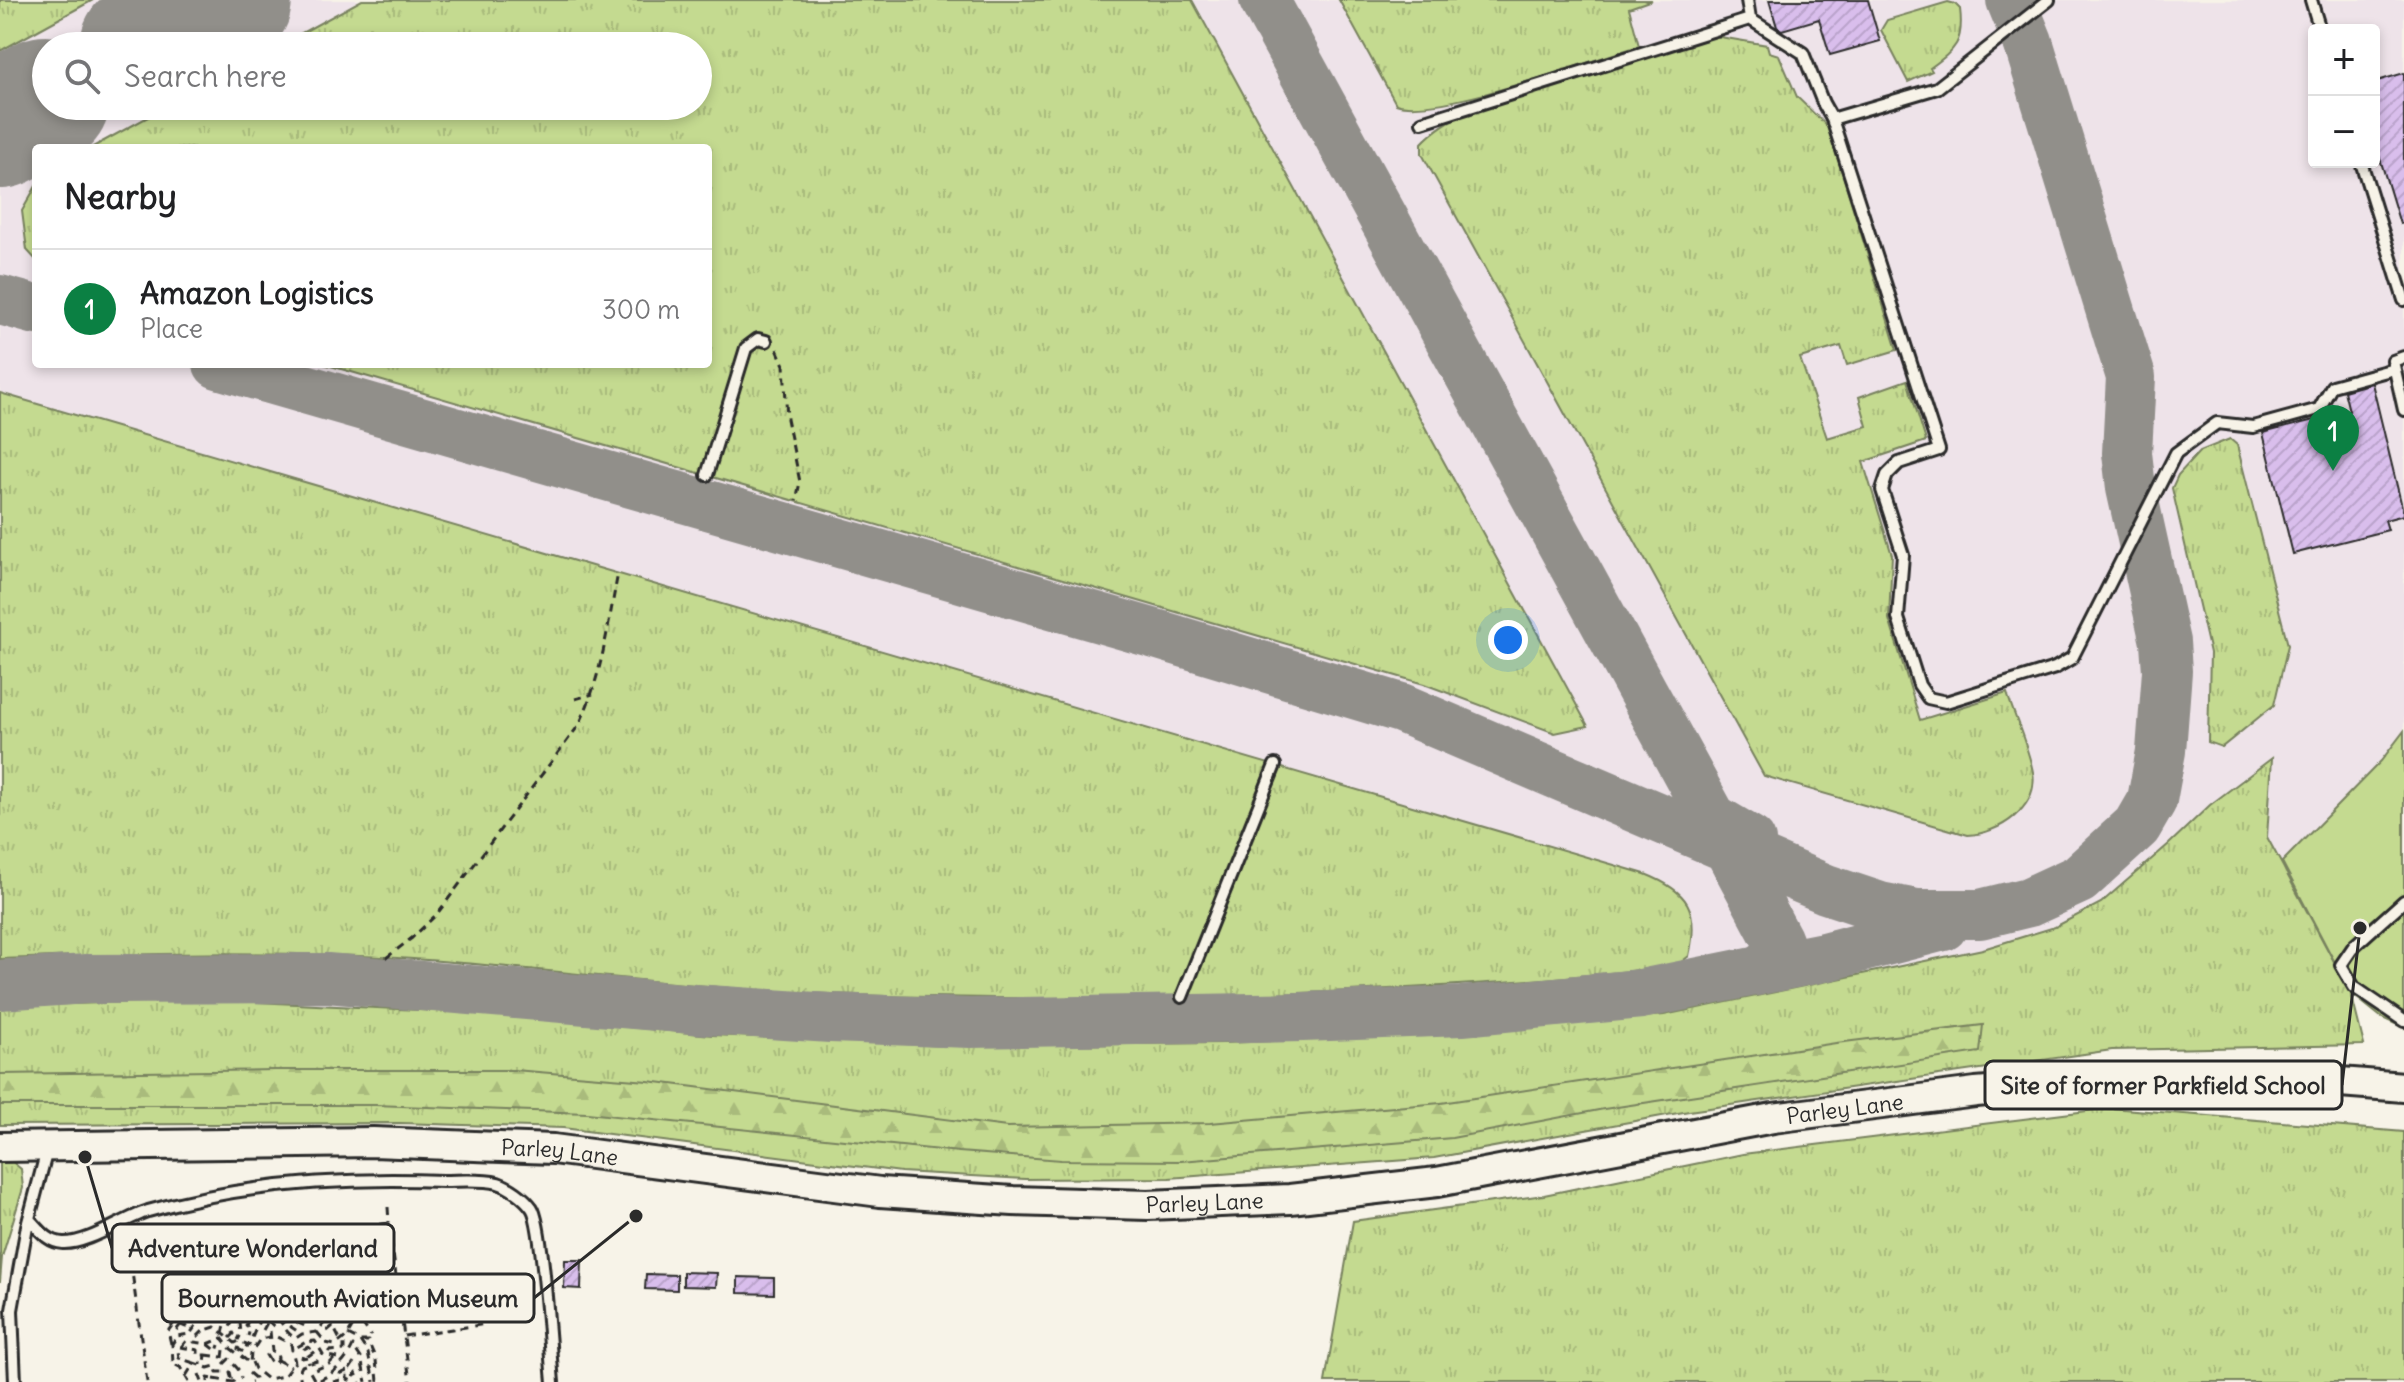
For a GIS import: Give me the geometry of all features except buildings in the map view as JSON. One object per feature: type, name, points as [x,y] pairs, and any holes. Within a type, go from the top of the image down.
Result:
[{"type":"main road","name":"Parley Lane","points":[[0,1147],[373,1142],[538,1148],[880,1192],[1013,1201],[1148,1205],[1290,1199],[1437,1182],[1773,1118],[1976,1092],[2109,1081],[2340,1082],[2404,1087]]},
{"type":"lane","points":[[1747,0],[1750,19],[1803,53],[1832,119],[1939,450],[1899,463],[1887,475],[1882,490],[1903,555],[1898,618],[1919,685],[1928,698],[1946,702],[2055,668],[2072,658],[2176,453],[2217,423],[2253,427],[2319,409],[2332,386],[2394,369]]},
{"type":"lane","points":[[1832,119],[1937,88],[2049,0]]},
{"type":"lane","points":[[2311,0],[2318,24]]},
{"type":"lane","points":[[1422,122],[1750,19]]},
{"type":"lane","points":[[2363,168],[2404,300]]},
{"type":"lane","points":[[707,475],[746,348],[758,339],[766,341]]},
{"type":"lane","points":[[2404,357],[2393,361],[2404,410]]},
{"type":"lane","points":[[1182,997],[1275,765]]},
{"type":"lane","points":[[2404,901],[2354,946],[2341,965],[2354,987],[2404,1021]]},
{"type":"lane","points":[[15,1382],[12,1310],[29,1219],[47,1148]]},
{"type":"lane","points":[[29,1219],[48,1239],[64,1243],[84,1238],[145,1212],[215,1195],[321,1183],[405,1179],[496,1183],[518,1193],[534,1209],[553,1382]]},
{"type":"path","points":[[766,341],[776,348],[784,365],[787,419],[800,482],[796,501]]},
{"type":"path","points":[[386,958],[437,914],[579,725],[601,667],[618,573]]},
{"type":"path","points":[[575,699],[593,694]]},
{"type":"path","points":[[388,1207],[410,1382]]},
{"type":"path","points":[[147,1382],[130,1257],[389,1223]]},
{"type":"path","points":[[213,1305],[227,1298],[241,1298],[268,1306],[286,1283],[288,1270],[284,1257],[304,1256],[310,1261],[308,1265],[294,1260],[295,1266],[309,1272],[320,1269],[336,1279]]},
{"type":"path","points":[[241,1298],[248,1290],[252,1277],[250,1266],[256,1259],[266,1260],[270,1264],[279,1285],[274,1290],[273,1286]]},
{"type":"path","points":[[230,1286],[230,1263],[247,1260]]},
{"type":"path","points":[[237,1262],[234,1273],[241,1289],[244,1282],[242,1268]]},
{"type":"path","points":[[270,1264],[279,1262],[286,1283]]},
{"type":"path","points":[[197,1293],[211,1292],[215,1279],[223,1277],[222,1264],[192,1298],[191,1307],[199,1321]]},
{"type":"path","points":[[261,1268],[262,1276]]},
{"type":"path","points":[[284,1314],[277,1308],[281,1302],[290,1292],[305,1294],[312,1291],[321,1278],[320,1269]]},
{"type":"path","points":[[252,1277],[273,1274]]},
{"type":"path","points":[[299,1297],[292,1286],[295,1274],[312,1281],[306,1287],[300,1282]]},
{"type":"path","points":[[252,1277],[264,1283],[268,1275]]},
{"type":"path","points":[[329,1275],[338,1301],[346,1304],[351,1312],[349,1316],[330,1316]]},
{"type":"path","points":[[335,1294],[343,1282]]},
{"type":"path","points":[[214,1285],[230,1286],[246,1302],[244,1305],[247,1309],[251,1307],[257,1311],[252,1321],[248,1320],[248,1336]]},
{"type":"path","points":[[366,1382],[361,1358],[353,1346],[348,1356],[323,1380],[315,1381],[310,1372],[336,1358],[328,1356],[329,1351],[344,1350],[345,1339],[355,1323],[358,1308],[343,1292],[347,1287],[367,1305],[362,1323],[371,1336]]},
{"type":"path","points":[[315,1321],[312,1318],[319,1302],[327,1294],[325,1288]]},
{"type":"path","points":[[248,1290],[254,1292],[255,1289]]},
{"type":"path","points":[[224,1292],[201,1305],[205,1312],[239,1311],[241,1334],[237,1344]]},
{"type":"path","points":[[259,1305],[262,1293],[266,1292],[273,1302]]},
{"type":"path","points":[[286,1296],[293,1303],[302,1303],[319,1293]]},
{"type":"path","points":[[315,1298],[325,1310]]},
{"type":"path","points":[[237,1344],[239,1341],[247,1345],[255,1337],[261,1316],[267,1313],[275,1314],[290,1336],[296,1338],[317,1332],[338,1301]]},
{"type":"path","points":[[281,1302],[298,1311],[305,1311],[305,1326],[296,1322],[291,1327],[302,1334]]},
{"type":"path","points":[[334,1309],[344,1311]]},
{"type":"path","points":[[175,1332],[187,1316],[184,1310],[168,1331],[173,1364],[180,1367],[189,1382]]},
{"type":"path","points":[[230,1338],[234,1334],[230,1327],[235,1316],[233,1310]]},
{"type":"path","points":[[221,1332],[226,1320],[222,1311]]},
{"type":"path","points":[[282,1323],[298,1311]]},
{"type":"path","points":[[263,1330],[268,1321],[267,1313]]},
{"type":"path","points":[[181,1325],[186,1327],[192,1320]]},
{"type":"path","points":[[199,1321],[219,1320]]},
{"type":"path","points":[[172,1348],[177,1336],[190,1334],[199,1321]]},
{"type":"path","points":[[268,1321],[277,1329]]},
{"type":"path","points":[[355,1323],[362,1323]]},
{"type":"path","points":[[365,1330],[370,1324]]},
{"type":"path","points":[[404,1336],[487,1324]]},
{"type":"path","points":[[327,1331],[333,1326],[345,1339]]},
{"type":"path","points":[[219,1345],[217,1351],[208,1344],[194,1340],[211,1328],[237,1344]]},
{"type":"path","points":[[270,1331],[272,1351]]},
{"type":"path","points":[[213,1333],[221,1332]]},
{"type":"path","points":[[317,1332],[330,1344],[335,1345],[345,1339],[360,1341],[368,1353],[376,1382]]},
{"type":"path","points":[[202,1342],[206,1337]]},
{"type":"path","points":[[271,1337],[287,1341],[295,1362],[284,1376],[267,1379],[255,1369],[251,1353],[260,1339],[271,1337]]},
{"type":"path","points":[[330,1337],[330,1344]]},
{"type":"path","points":[[208,1344],[222,1338],[235,1353],[252,1362]]},
{"type":"path","points":[[180,1347],[198,1350],[198,1355],[223,1361],[229,1359],[238,1369],[217,1372],[215,1366],[208,1368],[182,1360],[180,1347],[186,1341]]},
{"type":"path","points":[[292,1350],[306,1342],[318,1343],[323,1354],[317,1361],[302,1366],[299,1372],[301,1382]]},
{"type":"path","points":[[312,1348],[314,1354],[307,1357],[302,1358],[301,1352],[312,1348]]},
{"type":"path","points":[[223,1361],[224,1350]]},
{"type":"path","points":[[272,1351],[266,1355],[267,1360],[271,1363],[277,1360]]},
{"type":"path","points":[[272,1351],[277,1353],[277,1360]]},
{"type":"path","points":[[201,1365],[206,1355]]},
{"type":"path","points":[[307,1357],[309,1364]]},
{"type":"path","points":[[277,1360],[291,1367]]},
{"type":"path","points":[[186,1376],[194,1363]]},
{"type":"path","points":[[354,1363],[347,1379],[352,1381],[356,1373],[360,1382]]},
{"type":"path","points":[[333,1381],[341,1380],[340,1374],[349,1370]]},
{"type":"path","points":[[230,1372],[232,1381]]},
{"type":"path","points":[[249,1373],[255,1378],[251,1382]]},
{"type":"path","points":[[199,1374],[202,1382]]},
{"type":"path","points":[[208,1382],[208,1378],[232,1381],[242,1377]]},
{"type":"shaded area","points":[[0,0],[2404,0],[2404,1028],[2382,1018],[2351,994],[2364,1045],[2112,1050],[1689,1111],[1434,1158],[1168,1178],[1025,1179],[901,1172],[563,1128],[400,1123],[0,1125]]},
{"type":"green space","points":[[0,0],[93,0],[32,32],[0,51]]},
{"type":"green space","points":[[362,0],[1192,0],[1588,726],[1555,733],[1424,684],[338,368],[712,368],[712,144],[98,144],[142,120],[712,120],[712,32],[304,32]]},
{"type":"green space","points":[[1339,0],[1652,0],[1629,8],[1639,46],[1478,95],[1416,106],[1396,104]]},
{"type":"green space","points":[[1948,2],[1960,9],[1961,29],[1956,44],[1930,68],[1932,71],[1908,82],[1881,30],[1887,20]]},
{"type":"green space","points":[[1714,36],[1767,45],[1769,52],[1779,55],[1797,97],[1828,127],[1897,350],[1847,365],[1841,346],[1800,358],[1827,438],[1867,426],[1859,397],[1907,380],[1926,441],[1863,462],[1892,555],[1889,619],[1920,720],[2007,693],[2028,752],[2033,785],[2030,797],[2014,817],[1992,830],[1968,835],[1764,776],[1422,154],[1422,143],[1427,138],[1472,109]]},
{"type":"green space","points":[[32,193],[32,256],[27,250],[22,211]]},
{"type":"green space","points":[[0,393],[1645,874],[1672,887],[1687,904],[1693,926],[1689,956],[1676,966],[1480,984],[1284,994],[1018,998],[791,992],[460,963],[310,954],[206,953],[0,959]]},
{"type":"green space","points":[[2230,439],[2237,445],[2288,645],[2274,705],[2222,747],[2208,742],[2210,653],[2172,488],[2178,475],[2200,451]]},
{"type":"green space","points":[[2404,731],[2404,1028],[2382,1018],[2351,993],[2282,862],[2381,761]]},
{"type":"green space","points":[[2272,758],[2267,837],[2351,993],[2364,1045],[2112,1050],[1689,1111],[1434,1158],[1169,1178],[1025,1179],[901,1172],[563,1128],[400,1123],[0,1125],[0,1006],[213,1000],[479,1013],[712,1035],[947,1046],[1224,1043],[1457,1034],[1664,1015],[1983,949],[2055,927],[2101,903],[2210,805]]},
{"type":"green space","points":[[1983,1025],[1980,1052],[1604,1109],[1452,1138],[1181,1161],[1061,1160],[959,1152],[587,1113],[375,1105],[0,1105],[0,1074],[514,1070],[648,1081],[1007,1127],[1210,1123],[1441,1103],[1836,1043]]},
{"type":"green space","points":[[2111,1108],[2404,1132],[2404,1382],[1325,1382],[1353,1221],[1544,1195],[1743,1154]]},
{"type":"green space","points":[[0,1160],[10,1160],[21,1169],[23,1188],[2,1257],[0,1282]]},
{"type":"taxiway","points":[[1264,0],[1712,818],[1751,841]]},
{"type":"taxiway","points":[[232,368],[1159,635],[1401,708],[1826,889],[1880,907],[1917,914],[1980,914],[2029,902],[2079,879],[2137,826],[2152,800],[2161,751],[2167,671],[2165,642],[2131,488],[2127,453],[2131,377],[2028,42],[2011,0]]},
{"type":"taxiway","points":[[0,300],[32,309]]},
{"type":"taxiway","points":[[1723,838],[1778,941],[1772,959],[1756,971]]},
{"type":"taxiway","points":[[0,985],[86,979],[327,978],[831,1018],[970,1023],[1303,1017],[1462,1011],[1641,994],[1824,957],[1943,926]]},
{"type":"runway","points":[[170,32],[228,0]]},
{"type":"runway","points":[[0,125],[32,108]]},
{"type":"place","name":"Amazon Logistics","points":[[2333,471]]},
{"type":"place","name":"Site of former Parkfield School","points":[[2360,928]]},
{"type":"place","name":"Adventure Wonderland","points":[[85,1157]]},
{"type":"place","name":"Bournemouth Aviation Museum","points":[[636,1216]]}]
